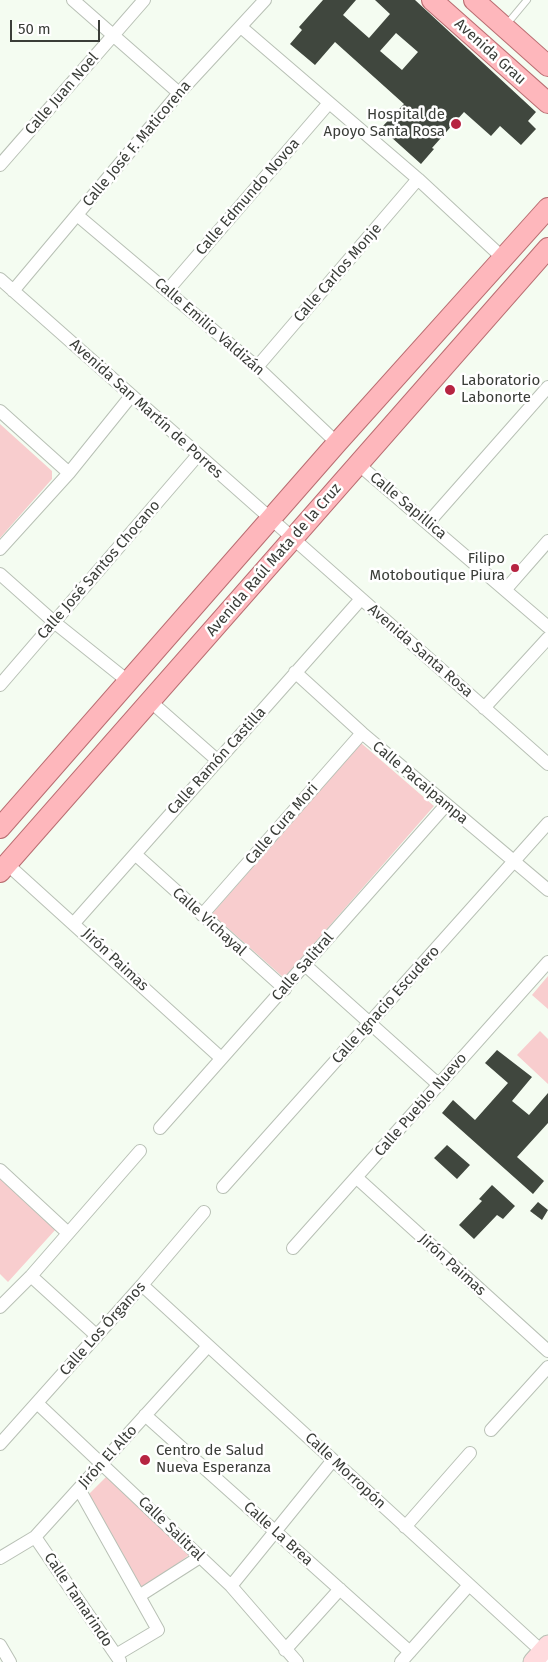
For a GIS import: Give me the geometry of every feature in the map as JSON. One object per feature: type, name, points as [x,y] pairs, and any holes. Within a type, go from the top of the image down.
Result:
[{"type":"main road","name":"Avenida Grau","points":[[432,0],[548,103]]},
{"type":"main road","name":"Avenida Grau","points":[[474,0],[548,66]]},
{"type":"main road","name":"Avenida Raúl Mata de la Cruz","points":[[0,828],[337,443],[548,208]]},
{"type":"main road","name":"Avenida Raúl Mata de la Cruz","points":[[4,868],[548,248]]},
{"type":"street","points":[[73,0],[179,93]]},
{"type":"street","name":"Calle Juan Noel","points":[[0,165],[144,0]]},
{"type":"street","name":"Calle José F. Maticorena","points":[[13,291],[179,93],[265,0]]},
{"type":"street","points":[[241,27],[418,179],[504,259]]},
{"type":"street","name":"Calle Edmundo Novoa","points":[[167,291],[329,103]]},
{"type":"street","name":"Calle Carlos Monje","points":[[257,367],[418,179]]},
{"type":"street","name":"Calle Emilio Valdizán","points":[[77,215],[257,367],[337,443]]},
{"type":"street","name":"Avenida San Martín de Porres","points":[[0,279],[292,538]]},
{"type":"street","points":[[428,523],[548,387]]},
{"type":"street","points":[[0,549],[69,473],[131,396]]},
{"type":"street","points":[[0,412],[69,473]]},
{"type":"street","name":"Calle José Santos Chocano","points":[[0,685],[198,455]]},
{"type":"street","name":"Calle Sapillica","points":[[358,464],[506,589],[548,628]]},
{"type":"street","name":"Avenida Santa Rosa","points":[[292,538],[548,764]]},
{"type":"street","points":[[506,589],[548,541]]},
{"type":"street","points":[[0,574],[54,622],[129,682]]},
{"type":"street","name":"Calle Ramón Castilla","points":[[74,923],[361,599]]},
{"type":"street","points":[[484,708],[548,638]]},
{"type":"street","name":"Calle Pacaipampa","points":[[295,672],[362,733],[548,890]]},
{"type":"street","points":[[150,701],[217,760]]},
{"type":"street","name":"Calle Cura Mori","points":[[202,915],[362,733]]},
{"type":"street","name":"Calle Salitral","points":[[160,1128],[446,805]]},
{"type":"street","name":"Calle Ignacio Escudero","points":[[223,1188],[548,823]]},
{"type":"street","name":"Calle Vichayal","points":[[135,854],[285,989]]},
{"type":"street","name":"Jirón Paimas","points":[[4,868],[74,923],[221,1058]]},
{"type":"street","name":"Calle Pueblo Nuevo","points":[[293,1248],[548,962]]},
{"type":"street","points":[[304,966],[439,1085]]},
{"type":"street","points":[[0,1308],[31,1276],[140,1151]]},
{"type":"street","points":[[0,1170],[68,1233]]},
{"type":"street","name":"Jirón Paimas","points":[[357,1178],[548,1351]]},
{"type":"street","name":"Calle Los Órganos","points":[[0,1444],[142,1285],[204,1212]]},
{"type":"street","points":[[31,1276],[97,1336]]},
{"type":"street","name":"Calle Morropón","points":[[142,1285],[543,1654]]},
{"type":"street","name":"Jirón El Alto","points":[[0,1558],[35,1537],[208,1346]]},
{"type":"street","points":[[491,1430],[548,1367]]},
{"type":"street","name":"Calle Salitral","points":[[37,1403],[231,1586],[297,1662]]},
{"type":"street","name":"Calle La Brea","points":[[145,1415],[410,1652]]},
{"type":"street","points":[[405,1527],[470,1453]]},
{"type":"street","points":[[231,1586],[333,1460]]},
{"type":"street","points":[[79,1488],[158,1630],[118,1659]]},
{"type":"street","name":"Calle Tamarindo","points":[[35,1537],[118,1659]]},
{"type":"street","points":[[139,1596],[200,1557]]},
{"type":"street","points":[[401,1662],[469,1585]]},
{"type":"street","points":[[285,1650],[340,1589]]},
{"type":"street","points":[[0,1645],[10,1662]]},
{"type":"lane","points":[[504,27],[527,0]]},
{"type":"shaded area","points":[[0,424],[52,471],[52,479],[0,538]]},
{"type":"shaded area","points":[[361,743],[434,806],[284,978],[212,914]]},
{"type":"shaded area","points":[[548,976],[548,1009],[532,995]]},
{"type":"shaded area","points":[[540,1031],[548,1039],[548,1084],[517,1055]]},
{"type":"shaded area","points":[[0,1177],[56,1229],[8,1282],[0,1274]]},
{"type":"shaded area","points":[[109,1474],[189,1555],[141,1591],[86,1497]]},
{"type":"building","points":[[323,0],[356,0],[343,15],[369,38],[390,14],[375,0],[415,0],[536,112],[528,121],[536,129],[521,145],[500,126],[491,136],[464,112],[432,148],[434,149],[421,164],[381,128],[404,104],[335,42],[315,65],[290,44],[302,30],[299,27]],"holes":[[[396,33],[418,52],[402,70],[380,51]]]},
{"type":"building","points":[[497,1050],[532,1077],[512,1101],[529,1115],[548,1093],[548,1123],[517,1157],[544,1181],[533,1194],[442,1113],[453,1100],[475,1120],[508,1083],[485,1063]]},
{"type":"building","points":[[447,1145],[470,1165],[457,1179],[434,1158]]},
{"type":"building","points":[[492,1185],[515,1206],[503,1219],[497,1215],[474,1239],[459,1225],[482,1201],[479,1199]]},
{"type":"building","points":[[538,1202],[548,1210],[542,1220],[530,1211]]},
{"type":"place","name":"Hospital de Apoyo Santa Rosa","points":[[456,124]]},
{"type":"place","name":"Laboratorio Labonorte","points":[[450,390]]},
{"type":"place","name":"Filipo Motoboutique Piura","points":[[515,568]]},
{"type":"place","name":"Centro de Salud Nueva Esperanza","points":[[145,1460]]}]
